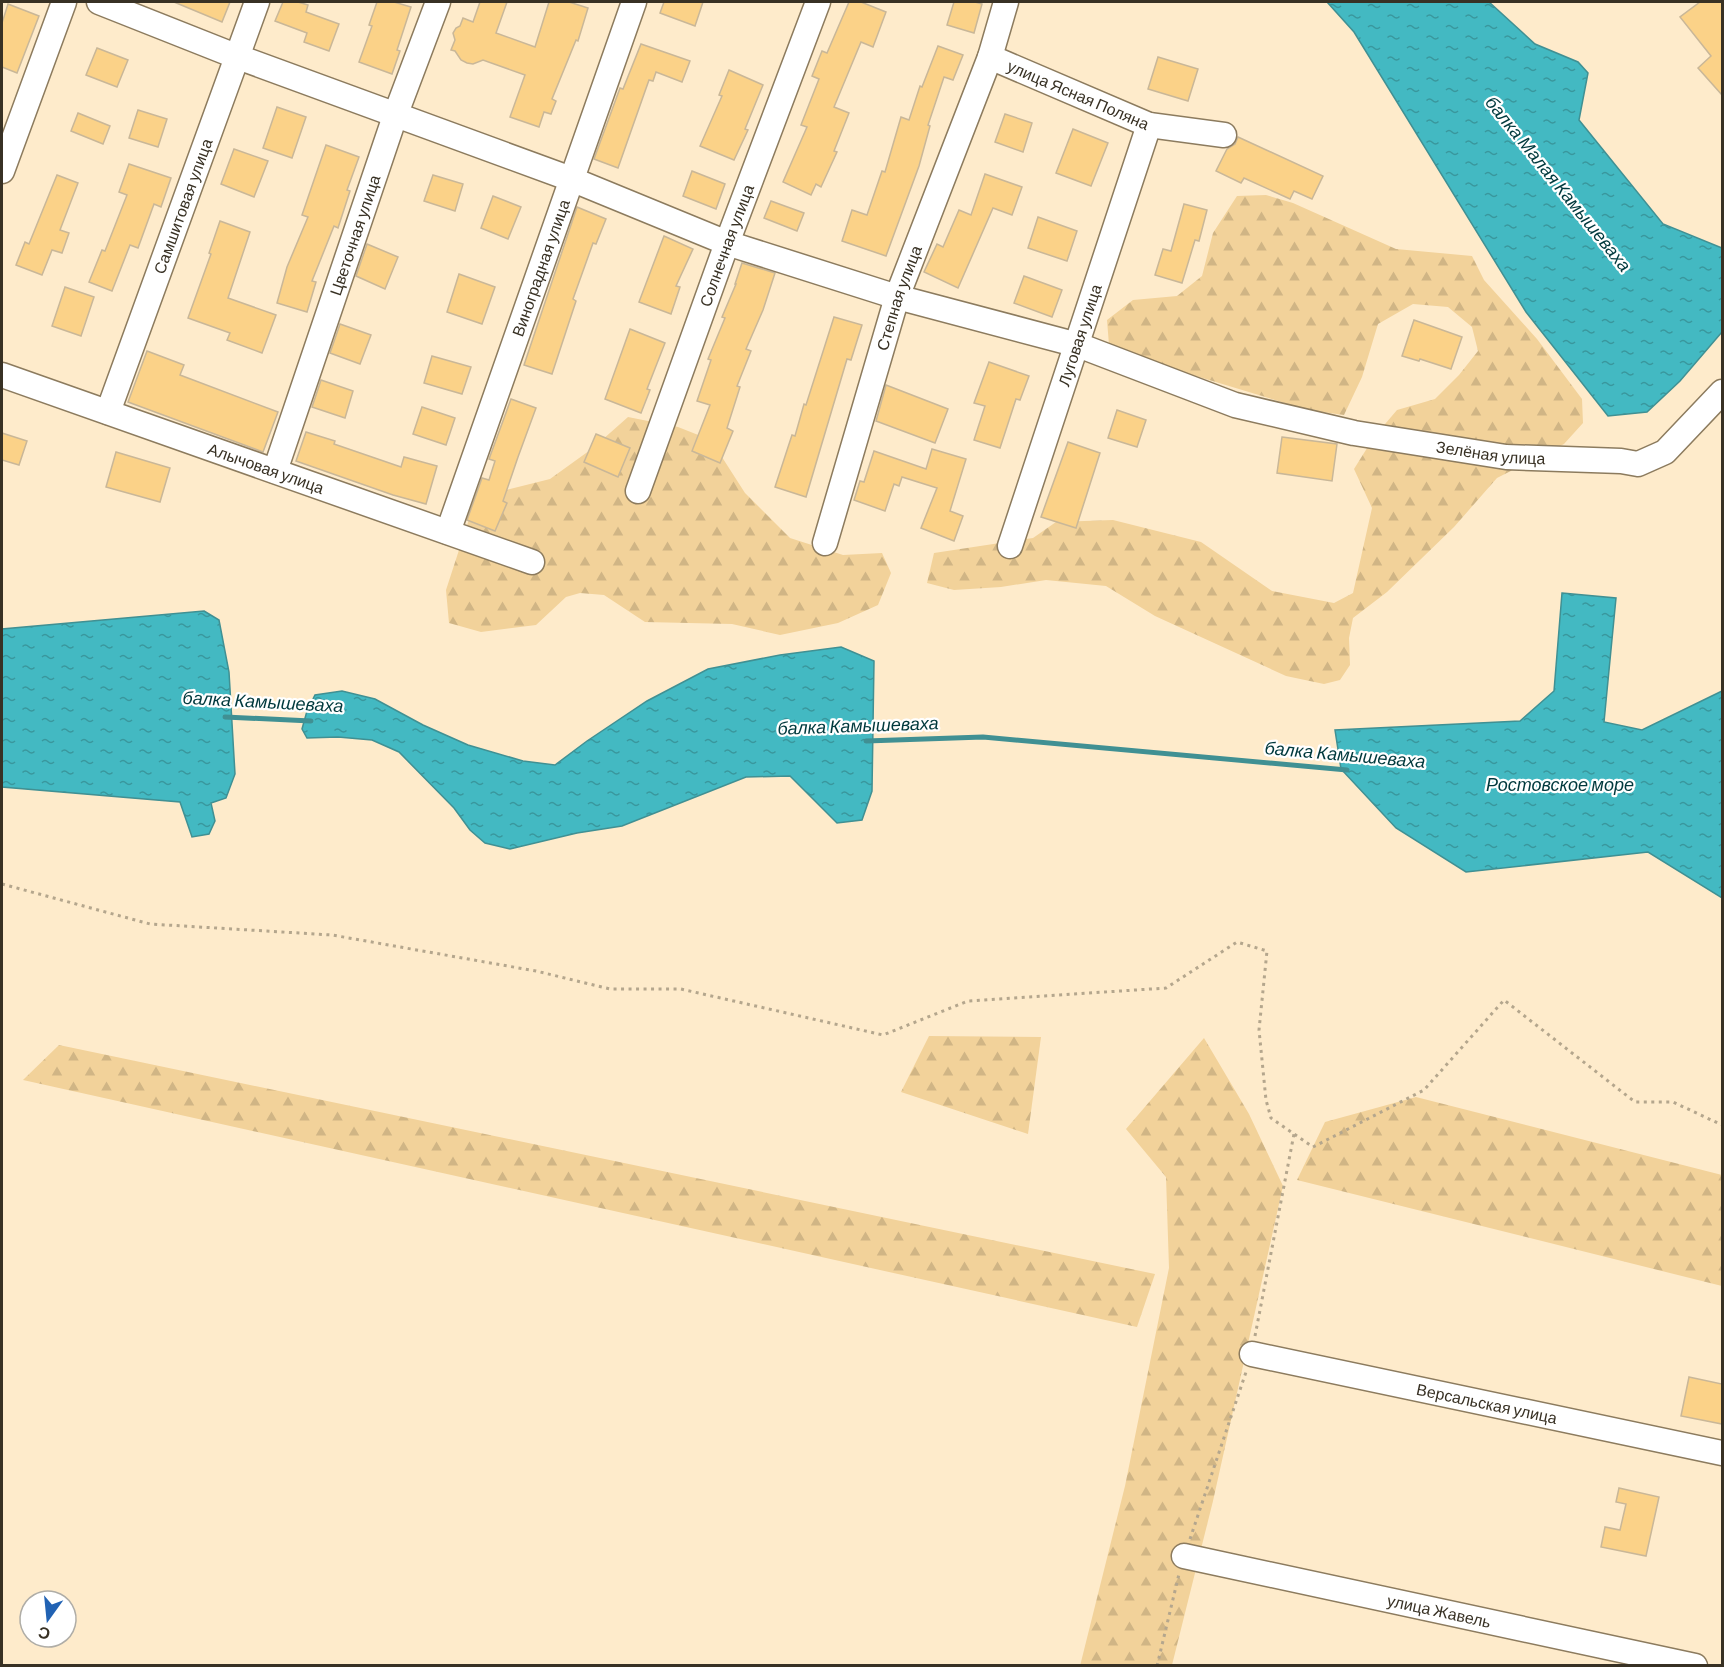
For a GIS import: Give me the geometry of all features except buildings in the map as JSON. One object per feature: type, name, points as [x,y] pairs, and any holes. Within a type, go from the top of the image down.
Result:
[{"type":"street","points":[[2,171],[64,2]]},
{"type":"street","name":"Зелёная улица","points":[[99,2],[395,116],[572,179],[727,243],[897,297],[1078,345],[1235,405],[1354,434],[1506,457],[1621,461],[1638,464],[1665,452],[1722,392]]},
{"type":"street","name":"Самшитовая улица","points":[[108,412],[258,2]]},
{"type":"street","name":"Цветочная улица","points":[[275,471],[395,116],[438,2]]},
{"type":"street","name":"Виноградная улица","points":[[448,532],[634,2]]},
{"type":"street","name":"Солнечная улица","points":[[638,491],[727,243],[818,2]]},
{"type":"street","name":"улица Ясная Поляна","points":[[1006,2],[990,57],[1149,125],[1224,135]]},
{"type":"street","name":"Степная улица","points":[[825,543],[897,297],[990,57]]},
{"type":"street","name":"Луговая улица","points":[[1010,546],[1149,125]]},
{"type":"street","name":"Алычовая улица","points":[[2,375],[531,562]]},
{"type":"street","name":"Версальская улица","points":[[1252,1354],[1722,1453]]},
{"type":"street","name":"улица Жавель","points":[[1184,1556],[1695,1665]]},
{"type":"path","points":[[2,884],[150,924],[332,935],[536,971],[610,989],[681,989],[883,1035],[968,1001],[1166,988],[1237,942],[1267,951],[1259,1030],[1266,1100],[1271,1118],[1313,1148],[1424,1090],[1504,1000],[1635,1102],[1673,1102],[1722,1125]]},
{"type":"path","points":[[1157,1665],[1184,1556],[1252,1354],[1294,1134]]},
{"type":"green space","points":[[1266,195],[1293,203],[1396,249],[1472,256],[1484,280],[1537,339],[1582,399],[1583,423],[1564,444],[1497,478],[1454,527],[1387,592],[1353,618],[1349,638],[1350,665],[1340,680],[1324,684],[1286,676],[1155,616],[1106,586],[1046,580],[1001,587],[954,590],[927,583],[934,553],[1033,538],[1056,522],[1113,520],[1201,542],[1272,591],[1334,603],[1353,593],[1372,508],[1354,469],[1374,437],[1397,410],[1435,399],[1459,375],[1478,351],[1472,327],[1448,307],[1413,304],[1378,324],[1362,377],[1344,415],[1308,410],[1143,360],[1109,345],[1107,320],[1133,300],[1177,296],[1202,276],[1213,233],[1237,196]]},
{"type":"green space","points":[[628,417],[678,427],[711,440],[745,493],[790,538],[843,555],[882,553],[891,573],[878,605],[838,623],[780,635],[732,624],[645,622],[604,595],[580,593],[566,597],[536,625],[481,632],[449,623],[446,590],[472,510],[498,492],[550,479],[593,448]]},
{"type":"green space","points":[[929,1036],[1041,1037],[1028,1134],[901,1092]]},
{"type":"green space","points":[[1204,1038],[1249,1114],[1283,1186],[1213,1501],[1172,1665],[1080,1666],[1125,1486],[1169,1268],[1166,1177],[1126,1129]]},
{"type":"green space","points":[[59,1045],[1155,1274],[1137,1327],[23,1080]]},
{"type":"green space","points":[[1416,1097],[1722,1175],[1722,1286],[1297,1180],[1325,1122]]},
{"type":"water","name":"балка Малая Камышеваха","points":[[1327,2],[1489,2],[1535,44],[1578,62],[1588,73],[1579,120],[1663,224],[1722,248],[1722,332],[1680,381],[1647,412],[1608,416],[1526,312],[1354,32]]},
{"type":"water","name":"Ростовское море","points":[[1562,593],[1616,598],[1604,722],[1642,730],[1722,691],[1722,898],[1648,852],[1466,872],[1396,828],[1341,769],[1335,730],[1520,721],[1554,691]]},
{"type":"water","points":[[204,611],[219,620],[229,672],[235,774],[226,798],[211,803],[215,821],[209,834],[192,837],[180,802],[2,787],[2,629]]},
{"type":"water","points":[[841,647],[874,661],[872,791],[862,820],[837,823],[790,776],[746,777],[622,826],[577,833],[510,849],[485,843],[470,830],[454,808],[399,752],[372,740],[338,737],[307,738],[302,729],[315,695],[342,691],[375,699],[423,725],[468,745],[523,761],[555,765],[647,701],[708,669],[780,655]]},
{"type":"waterway","name":"балка Камышеваха","points":[[225,717],[311,721]]},
{"type":"waterway","name":"балка Камышеваха","points":[[866,741],[983,737],[1347,770]]}]
